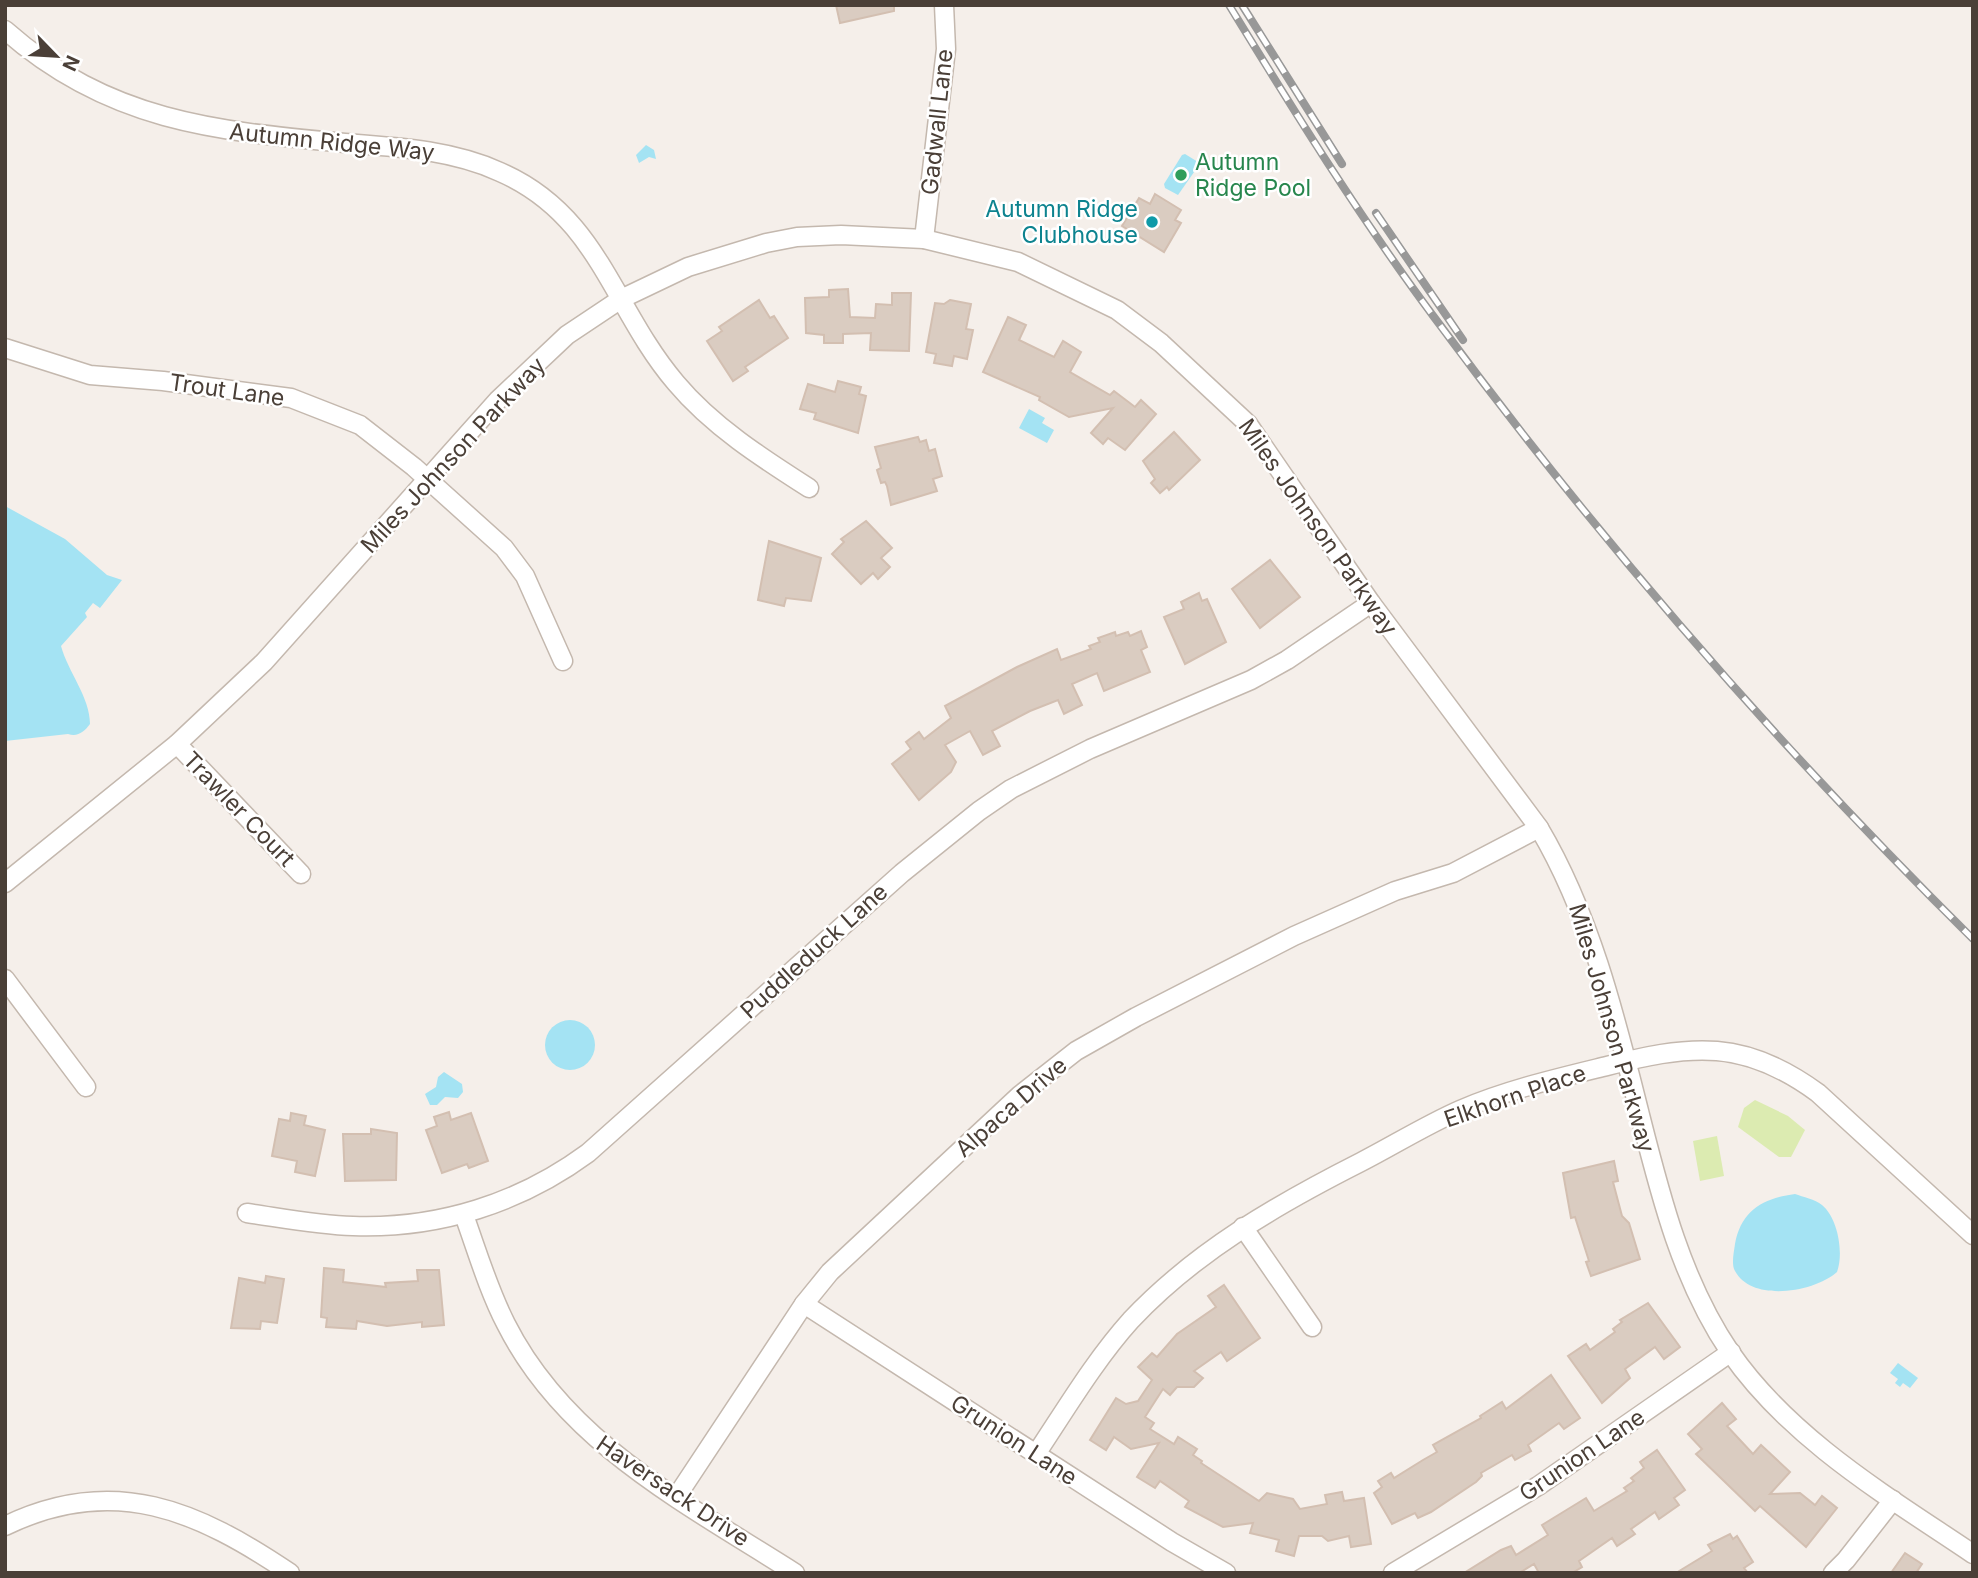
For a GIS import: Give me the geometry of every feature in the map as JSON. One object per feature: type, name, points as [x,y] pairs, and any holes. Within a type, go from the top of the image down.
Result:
[{"type":"street","name":"Gadwall Lane","points":[[924,239],[946,49],[944,5]]},
{"type":"street","name":"Autumn Ridge Way","points":[[5,30],[50,65],[85,86],[146,113],[173,121],[240,132],[433,152],[477,162],[524,182],[563,212],[580,231],[621,299],[638,334],[677,385],[718,424],[809,488]]},
{"type":"street","name":"Miles Johnson Parkway","points":[[5,883],[177,744],[264,662],[533,365],[567,335],[621,299],[688,267],[797,237],[841,235],[924,239],[986,253],[1048,274],[1117,310],[1161,344],[1248,424],[1370,603],[1539,828],[1559,861],[1576,900],[1626,1061],[1676,1246],[1731,1352],[1806,1433],[1893,1500],[1973,1553]]},
{"type":"street","name":"Trout Lane","points":[[5,348],[90,375],[203,386],[310,403],[360,425],[428,479],[504,548],[525,576],[563,661]]},
{"type":"street","name":"Puddleduck Lane","points":[[247,1213],[353,1226],[395,1225],[464,1214],[523,1192],[563,1172],[588,1153],[902,873],[979,811],[1023,783],[1090,749],[1251,680],[1287,660],[1370,603]]},
{"type":"street","name":"Trawler Court","points":[[177,744],[302,874]]},
{"type":"street","name":"Alpaca Drive","points":[[677,1496],[804,1304],[858,1243],[1047,1072],[1076,1051],[1136,1017],[1307,930],[1395,891],[1452,873],[1539,828]]},
{"type":"street","points":[[5,979],[86,1087]]},
{"type":"street","name":"Elkhorn Place","points":[[1035,1454],[1132,1320],[1202,1256],[1243,1227],[1286,1200],[1461,1110],[1564,1076],[1626,1061],[1680,1052],[1713,1051],[1747,1056],[1793,1075],[1818,1093],[1973,1235]]},
{"type":"street","name":"Haversack Drive","points":[[464,1214],[506,1325],[552,1395],[575,1421],[608,1451],[795,1573]]},
{"type":"street","points":[[1243,1227],[1312,1327]]},
{"type":"street","name":"Grunion Lane","points":[[804,1304],[1035,1454],[1226,1573]]},
{"type":"street","name":"Grunion Lane","points":[[1393,1573],[1549,1479],[1731,1352]]},
{"type":"street","points":[[1833,1573],[1893,1500]]},
{"type":"street","points":[[5,1526],[22,1518],[88,1501],[165,1508],[197,1517],[230,1533],[290,1573]]},
{"type":"green space","points":[[1755,1100],[1788,1116],[1805,1130],[1791,1157],[1779,1157],[1738,1127],[1744,1108]]},
{"type":"green space","points":[[1717,1136],[1724,1176],[1700,1181],[1693,1141]]},
{"type":"water","points":[[646,145],[654,150],[656,159],[649,157],[639,163],[636,155]]},
{"type":"water","name":"Autumn Ridge Pool","points":[[1185,154],[1199,165],[1178,195],[1165,188],[1164,184]]},
{"type":"water","points":[[1029,409],[1045,418],[1042,423],[1054,430],[1047,443],[1019,428]]},
{"type":"water","points":[[5,506],[65,539],[107,575],[122,580],[100,608],[93,603],[85,613],[87,617],[61,646],[89,714],[90,724],[78,734],[5,741]]},
{"type":"water","points":[[570,1020],[588,1027],[595,1045],[588,1063],[570,1070],[552,1063],[545,1045],[552,1027]]},
{"type":"water","points":[[444,1072],[462,1084],[463,1092],[458,1098],[445,1097],[437,1105],[430,1105],[425,1094],[436,1087],[438,1077]]},
{"type":"water","points":[[1795,1194],[1819,1203],[1832,1218],[1840,1246],[1837,1272],[1814,1285],[1784,1291],[1769,1291],[1743,1281],[1735,1271],[1733,1261],[1742,1223],[1755,1208],[1764,1203]]},
{"type":"water","points":[[1898,1363],[1918,1378],[1910,1388],[1903,1383],[1900,1387],[1895,1383],[1898,1379],[1890,1373]]},
{"type":"building","points":[[836,5],[894,5],[894,11],[840,23]]},
{"type":"building","name":"Autumn Ridge Clubhouse","points":[[1155,194],[1181,210],[1175,220],[1181,223],[1164,252],[1122,226],[1139,198],[1150,204]]},
{"type":"building","points":[[848,289],[850,317],[875,318],[876,304],[892,305],[892,293],[911,293],[909,351],[870,350],[871,333],[843,334],[843,343],[824,343],[824,335],[806,333],[805,298],[829,297],[829,290]]},
{"type":"building","points":[[759,300],[770,318],[774,316],[788,338],[745,367],[748,371],[733,381],[707,341],[722,331],[719,327]]},
{"type":"building","points":[[950,300],[971,304],[966,329],[973,330],[967,359],[954,356],[952,366],[934,363],[936,354],[926,352],[935,303],[944,304]]},
{"type":"building","points":[[1008,317],[1026,325],[1019,340],[1054,357],[1063,341],[1081,352],[1070,372],[1110,395],[1114,391],[1135,407],[1141,400],[1156,414],[1125,450],[1108,438],[1103,444],[1091,433],[1113,408],[1069,417],[1039,400],[1040,397],[983,372]]},
{"type":"building","points":[[838,381],[861,387],[859,394],[866,396],[858,433],[814,419],[816,413],[800,409],[808,384],[835,392]]},
{"type":"building","points":[[1174,432],[1200,460],[1169,490],[1167,487],[1160,493],[1151,483],[1155,479],[1143,461]]},
{"type":"building","points":[[918,437],[920,442],[926,440],[929,451],[935,449],[942,476],[933,479],[937,491],[891,505],[887,486],[885,482],[881,483],[877,470],[881,468],[875,447]]},
{"type":"building","points":[[866,521],[892,548],[881,558],[890,567],[878,579],[873,573],[861,584],[832,554],[844,542],[841,539]]},
{"type":"building","points":[[769,541],[821,558],[811,601],[786,598],[784,606],[758,600]]},
{"type":"building","points":[[1270,560],[1300,597],[1260,628],[1232,589]]},
{"type":"building","points":[[1199,593],[1202,601],[1207,599],[1226,642],[1185,664],[1164,617],[1184,609],[1181,602]]},
{"type":"building","points":[[1141,631],[1147,647],[1141,650],[1150,672],[1104,691],[1097,673],[1072,684],[1082,705],[1064,714],[1058,700],[1030,711],[992,731],[1000,746],[983,755],[970,731],[945,745],[956,762],[951,772],[919,800],[892,764],[911,749],[906,742],[919,732],[924,739],[951,718],[945,706],[1017,667],[1057,649],[1061,660],[1091,649],[1089,646],[1100,642],[1098,638],[1115,632],[1116,636],[1128,632],[1130,636]]},
{"type":"building","points":[[449,1112],[451,1120],[471,1113],[488,1161],[469,1168],[467,1164],[442,1173],[426,1130],[437,1126],[434,1117]]},
{"type":"building","points":[[291,1113],[306,1116],[304,1125],[325,1130],[315,1176],[295,1172],[297,1161],[272,1156],[279,1119],[290,1121]]},
{"type":"building","points":[[371,1129],[397,1133],[396,1180],[345,1181],[343,1134],[371,1134]]},
{"type":"building","points":[[1614,1161],[1618,1181],[1613,1182],[1622,1216],[1629,1223],[1640,1259],[1591,1276],[1575,1217],[1571,1218],[1563,1173]]},
{"type":"building","points":[[324,1268],[344,1270],[343,1282],[386,1287],[385,1283],[418,1281],[417,1270],[439,1270],[444,1325],[422,1327],[422,1322],[387,1326],[357,1321],[356,1329],[326,1327],[327,1318],[321,1317]]},
{"type":"building","points":[[266,1276],[284,1279],[277,1323],[261,1321],[260,1329],[231,1328],[239,1278],[265,1283]]},
{"type":"building","points":[[1224,1285],[1260,1338],[1227,1361],[1221,1352],[1194,1371],[1203,1378],[1194,1387],[1177,1387],[1170,1395],[1163,1389],[1145,1417],[1154,1423],[1150,1429],[1174,1444],[1178,1437],[1197,1449],[1193,1455],[1202,1461],[1201,1463],[1259,1501],[1267,1493],[1293,1499],[1300,1509],[1327,1504],[1325,1495],[1342,1492],[1344,1501],[1364,1498],[1371,1544],[1351,1547],[1349,1536],[1328,1541],[1322,1536],[1299,1536],[1294,1556],[1276,1551],[1279,1540],[1250,1533],[1253,1523],[1223,1527],[1185,1507],[1189,1501],[1160,1481],[1155,1488],[1137,1477],[1159,1443],[1131,1449],[1114,1437],[1106,1450],[1090,1440],[1116,1398],[1126,1404],[1138,1401],[1152,1380],[1138,1367],[1152,1353],[1157,1357],[1177,1334],[1216,1307],[1208,1296]]},
{"type":"building","points":[[1648,1303],[1680,1347],[1664,1359],[1655,1347],[1625,1369],[1630,1378],[1602,1403],[1568,1356],[1586,1344],[1590,1350],[1615,1332],[1613,1329],[1622,1322],[1620,1320]]},
{"type":"building","points":[[1551,1375],[1580,1418],[1564,1429],[1559,1423],[1528,1445],[1531,1451],[1515,1460],[1512,1455],[1481,1473],[1482,1476],[1476,1482],[1431,1512],[1418,1518],[1415,1513],[1392,1524],[1374,1493],[1382,1487],[1378,1481],[1391,1473],[1394,1478],[1437,1452],[1433,1445],[1481,1418],[1480,1416],[1502,1402],[1506,1409]]},
{"type":"building","points":[[1722,1403],[1736,1419],[1727,1426],[1753,1454],[1761,1445],[1790,1472],[1770,1494],[1800,1493],[1815,1505],[1822,1496],[1837,1508],[1806,1547],[1760,1506],[1755,1511],[1696,1454],[1702,1449],[1688,1434]]},
{"type":"building","points":[[1657,1450],[1685,1490],[1674,1498],[1679,1505],[1659,1519],[1655,1512],[1631,1529],[1635,1534],[1617,1546],[1612,1538],[1579,1561],[1582,1567],[1572,1573],[1539,1573],[1534,1564],[1519,1573],[1464,1573],[1511,1546],[1516,1555],[1548,1535],[1542,1525],[1586,1498],[1594,1511],[1627,1491],[1624,1488],[1634,1481],[1631,1478],[1644,1468],[1640,1462]]},
{"type":"building","points":[[1730,1534],[1733,1539],[1737,1536],[1753,1562],[1744,1568],[1748,1573],[1676,1573],[1712,1551],[1708,1545]]},
{"type":"building","points":[[1905,1553],[1922,1564],[1916,1573],[1891,1573]]},
{"type":"railway","points":[[1229,5],[1380,241],[1434,317],[1560,480],[1625,560],[1760,716],[1973,939]]},
{"type":"railway","points":[[1242,5],[1342,164]]},
{"type":"railway","points":[[1376,213],[1463,340]]},
{"type":"place","name":"Autumn Ridge Pool","points":[[1181,175]]},
{"type":"place","name":"Autumn Ridge Clubhouse","points":[[1152,222]]}]
